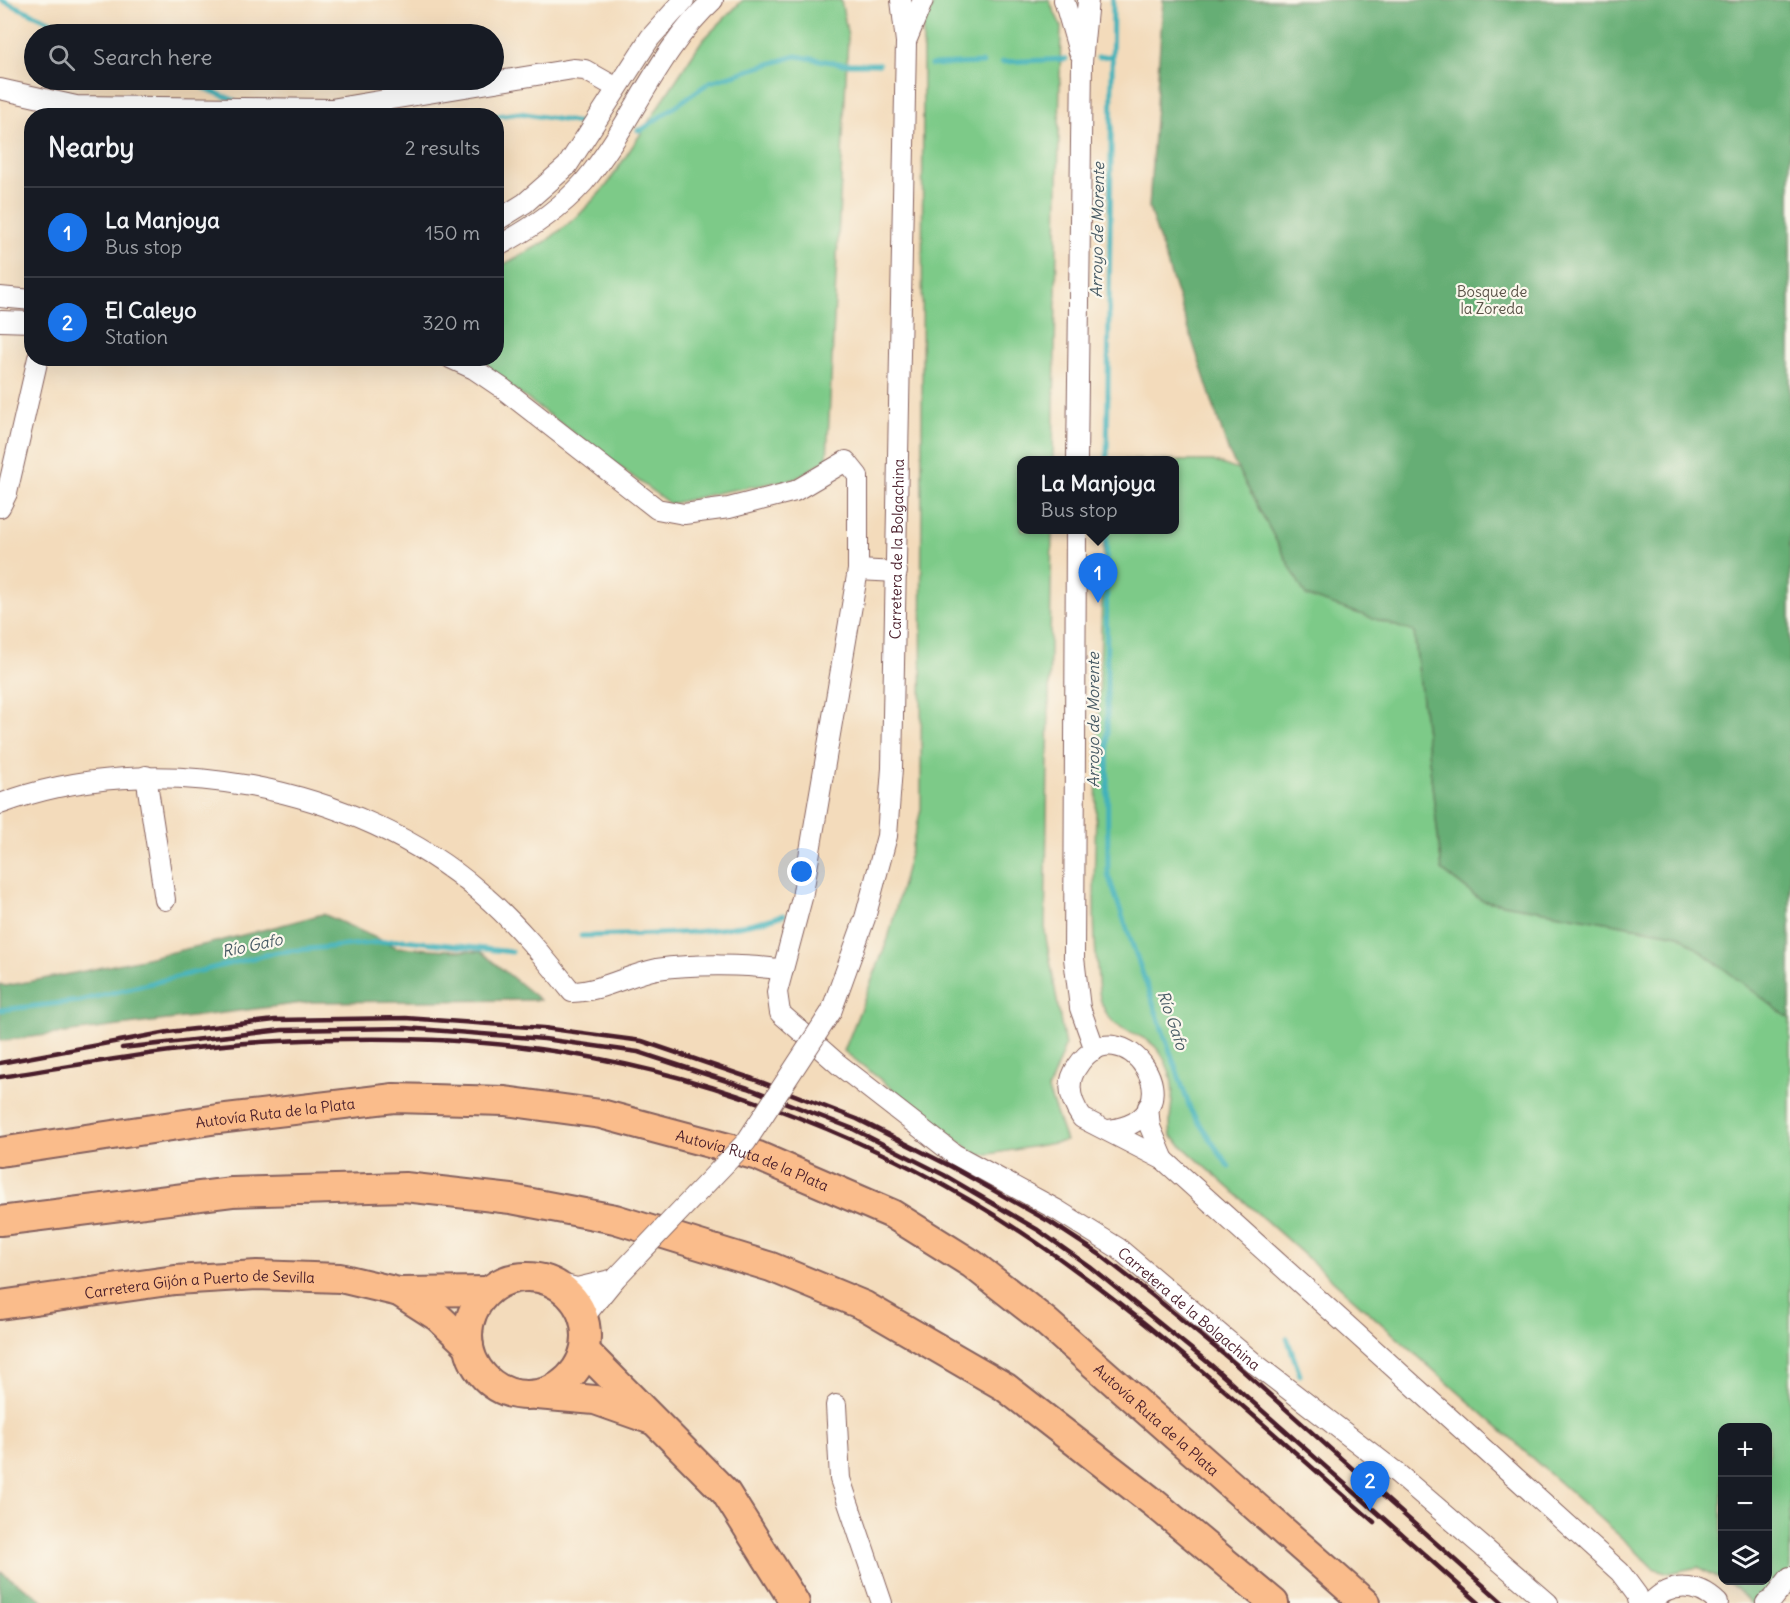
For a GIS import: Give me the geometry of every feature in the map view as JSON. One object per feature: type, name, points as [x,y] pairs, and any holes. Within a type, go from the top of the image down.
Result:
[{"type":"highway","name":"Autovía Ruta de la Plata","points":[[0,1152],[218,1119],[394,1098],[505,1101],[602,1114],[758,1156],[892,1214],[972,1264],[1045,1321],[1365,1603]]},
{"type":"highway","points":[[0,1221],[232,1192],[405,1187],[511,1199],[615,1219],[771,1267],[865,1306],[1005,1387],[1154,1503],[1274,1603]]},
{"type":"highway","name":"Carretera Gijón a Puerto de Sevilla","points":[[0,1305],[175,1280],[257,1275],[340,1278],[399,1292],[488,1292]]},
{"type":"highway","points":[[537,1395],[557,1388],[578,1368],[585,1351],[587,1335],[584,1317],[573,1298],[552,1282],[532,1277],[517,1277],[501,1283],[488,1292],[476,1306],[469,1327],[469,1346],[475,1364],[485,1378],[499,1389],[515,1395],[595,1401],[656,1421]]},
{"type":"highway","name":"Carretera Gijón a Puerto de Sevilla","points":[[399,1292],[438,1317],[469,1346]]},
{"type":"highway","points":[[585,1351],[726,1493],[784,1582],[795,1603]]},
{"type":"street","points":[[504,216],[525,204],[567,166],[650,38],[684,0]]},
{"type":"street","points":[[504,243],[536,226],[584,182],[665,56],[713,0]]},
{"type":"street","name":"Carretera de la Bolgachina","points":[[584,1317],[615,1279],[746,1142],[831,1012],[866,918],[887,836],[892,768],[897,572],[906,42],[901,0]]},
{"type":"street","name":"Carretera de la Bolgachina","points":[[906,42],[923,0]]},
{"type":"street","points":[[1064,0],[1082,62]]},
{"type":"street","points":[[1077,456],[1082,62],[1088,0]]},
{"type":"street","points":[[504,80],[573,69],[585,70],[617,88]]},
{"type":"street","points":[[0,89],[76,106],[246,108]]},
{"type":"street","points":[[337,108],[446,90]]},
{"type":"street","points":[[0,297],[24,299]]},
{"type":"street","points":[[0,321],[24,322]]},
{"type":"street","points":[[0,507],[7,494],[36,366]]},
{"type":"street","name":"Carretera de la Bolgachina","points":[[467,366],[502,388],[657,509],[684,514],[729,508],[795,491],[846,461],[858,476],[858,570],[802,898],[777,992],[780,1013],[838,1064],[954,1154],[1057,1210],[1118,1248],[1254,1363],[1397,1473],[1548,1603]]},
{"type":"street","points":[[1076,534],[1074,958],[1080,1008],[1095,1050]]},
{"type":"street","points":[[858,570],[897,572]]},
{"type":"street","points":[[0,804],[81,783],[146,776],[241,784],[351,814],[410,843],[479,891],[532,941],[572,992],[592,992],[657,969],[723,966],[783,970]]},
{"type":"street","points":[[146,776],[165,900]]},
{"type":"street","points":[[1109,1130],[1125,1128],[1139,1120],[1153,1094],[1150,1072],[1141,1059],[1125,1049],[1110,1046],[1095,1050],[1082,1059],[1072,1073],[1070,1089],[1074,1106],[1082,1118],[1164,1160],[1620,1572],[1637,1595],[1639,1603]]},
{"type":"street","points":[[1148,1107],[1150,1127],[1164,1160]]},
{"type":"street","points":[[552,1282],[577,1288],[615,1279]]},
{"type":"street","points":[[836,1405],[840,1479],[882,1603]]},
{"type":"street","points":[[1620,1572],[1647,1585],[1670,1589],[1690,1587],[1706,1593],[1718,1603]]},
{"type":"street","points":[[1766,1603],[1772,1600],[1790,1577]]},
{"type":"street","points":[[1651,1603],[1670,1589]]},
{"type":"green space","points":[[743,0],[841,0],[848,37],[827,459],[795,479],[670,504],[483,366],[504,366],[504,264],[545,242],[578,216],[607,185],[701,42]]},
{"type":"green space","points":[[935,0],[1049,0],[1061,26],[1053,456],[1017,456],[1017,534],[1052,534],[1045,932],[1065,1046],[1048,1090],[1066,1141],[978,1156],[844,1051],[888,939],[921,810],[923,27]]},
{"type":"green space","name":"Bosque de la Zoreda","points":[[1163,0],[1790,0],[1790,1019],[1679,935],[1481,900],[1442,870],[1414,632],[1306,596],[1229,453],[1149,208]]},
{"type":"green space","points":[[1179,461],[1213,461],[1238,470],[1306,596],[1414,632],[1442,870],[1481,900],[1680,935],[1790,1019],[1790,1577],[1766,1603],[1750,1603],[1731,1585],[1772,1585],[1772,1423],[1718,1423],[1718,1578],[1698,1567],[1669,1573],[1653,1568],[1171,1136],[1170,1116],[1173,1092],[1170,1073],[1165,1061],[1158,1049],[1149,1042],[1121,1028],[1113,1021],[1100,998],[1094,893],[1104,534],[1179,534]]},
{"type":"green space","points":[[323,914],[396,947],[481,952],[540,1000],[311,1002],[0,1041],[0,984],[5,986],[125,963]]},
{"type":"green space","points":[[0,1572],[4,1574],[47,1603],[0,1603]]},
{"type":"waterway","points":[[1,0],[56,24]]},
{"type":"waterway","name":"Arroyo de Morente","points":[[1107,456],[1113,0]]},
{"type":"waterway","points":[[638,130],[710,82],[796,56],[843,64],[879,64]]},
{"type":"waterway","points":[[1098,57],[1112,56]]},
{"type":"waterway","points":[[1002,62],[1066,59]]},
{"type":"waterway","points":[[931,65],[983,63]]},
{"type":"waterway","points":[[208,90],[234,100]]},
{"type":"waterway","points":[[504,115],[520,113],[580,123]]},
{"type":"waterway","name":"Arroyo de Morente","points":[[1106,534],[1108,875],[1191,1111],[1229,1167]]},
{"type":"waterway","name":"Río Gafo","points":[[581,936],[709,930],[735,927],[784,915]]},
{"type":"waterway","name":"Río Gafo","points":[[0,1010],[79,1001],[277,952],[404,940],[512,952]]},
{"type":"waterway","points":[[1287,1338],[1300,1375]]},
{"type":"railway","points":[[0,1063],[168,1032],[275,1020],[406,1018],[544,1028],[642,1041],[753,1079],[857,1119],[952,1167],[1050,1222],[1099,1254],[1233,1362],[1503,1603]]},
{"type":"railway","points":[[122,1048],[282,1030],[406,1028],[544,1039],[638,1052],[748,1088],[851,1128],[944,1175],[1038,1230],[1090,1267],[1211,1365],[1479,1603]]},
{"type":"railway","points":[[0,1077],[210,1046],[312,1040],[410,1039],[475,1042],[539,1049],[603,1060],[668,1075],[732,1094],[859,1143],[978,1205],[1033,1240],[1122,1305],[1165,1340],[1374,1522]]},
{"type":"place","name":"La Manjoya","points":[[1098,603]]},
{"type":"place","name":"El Caleyo","points":[[1370,1511]]}]
